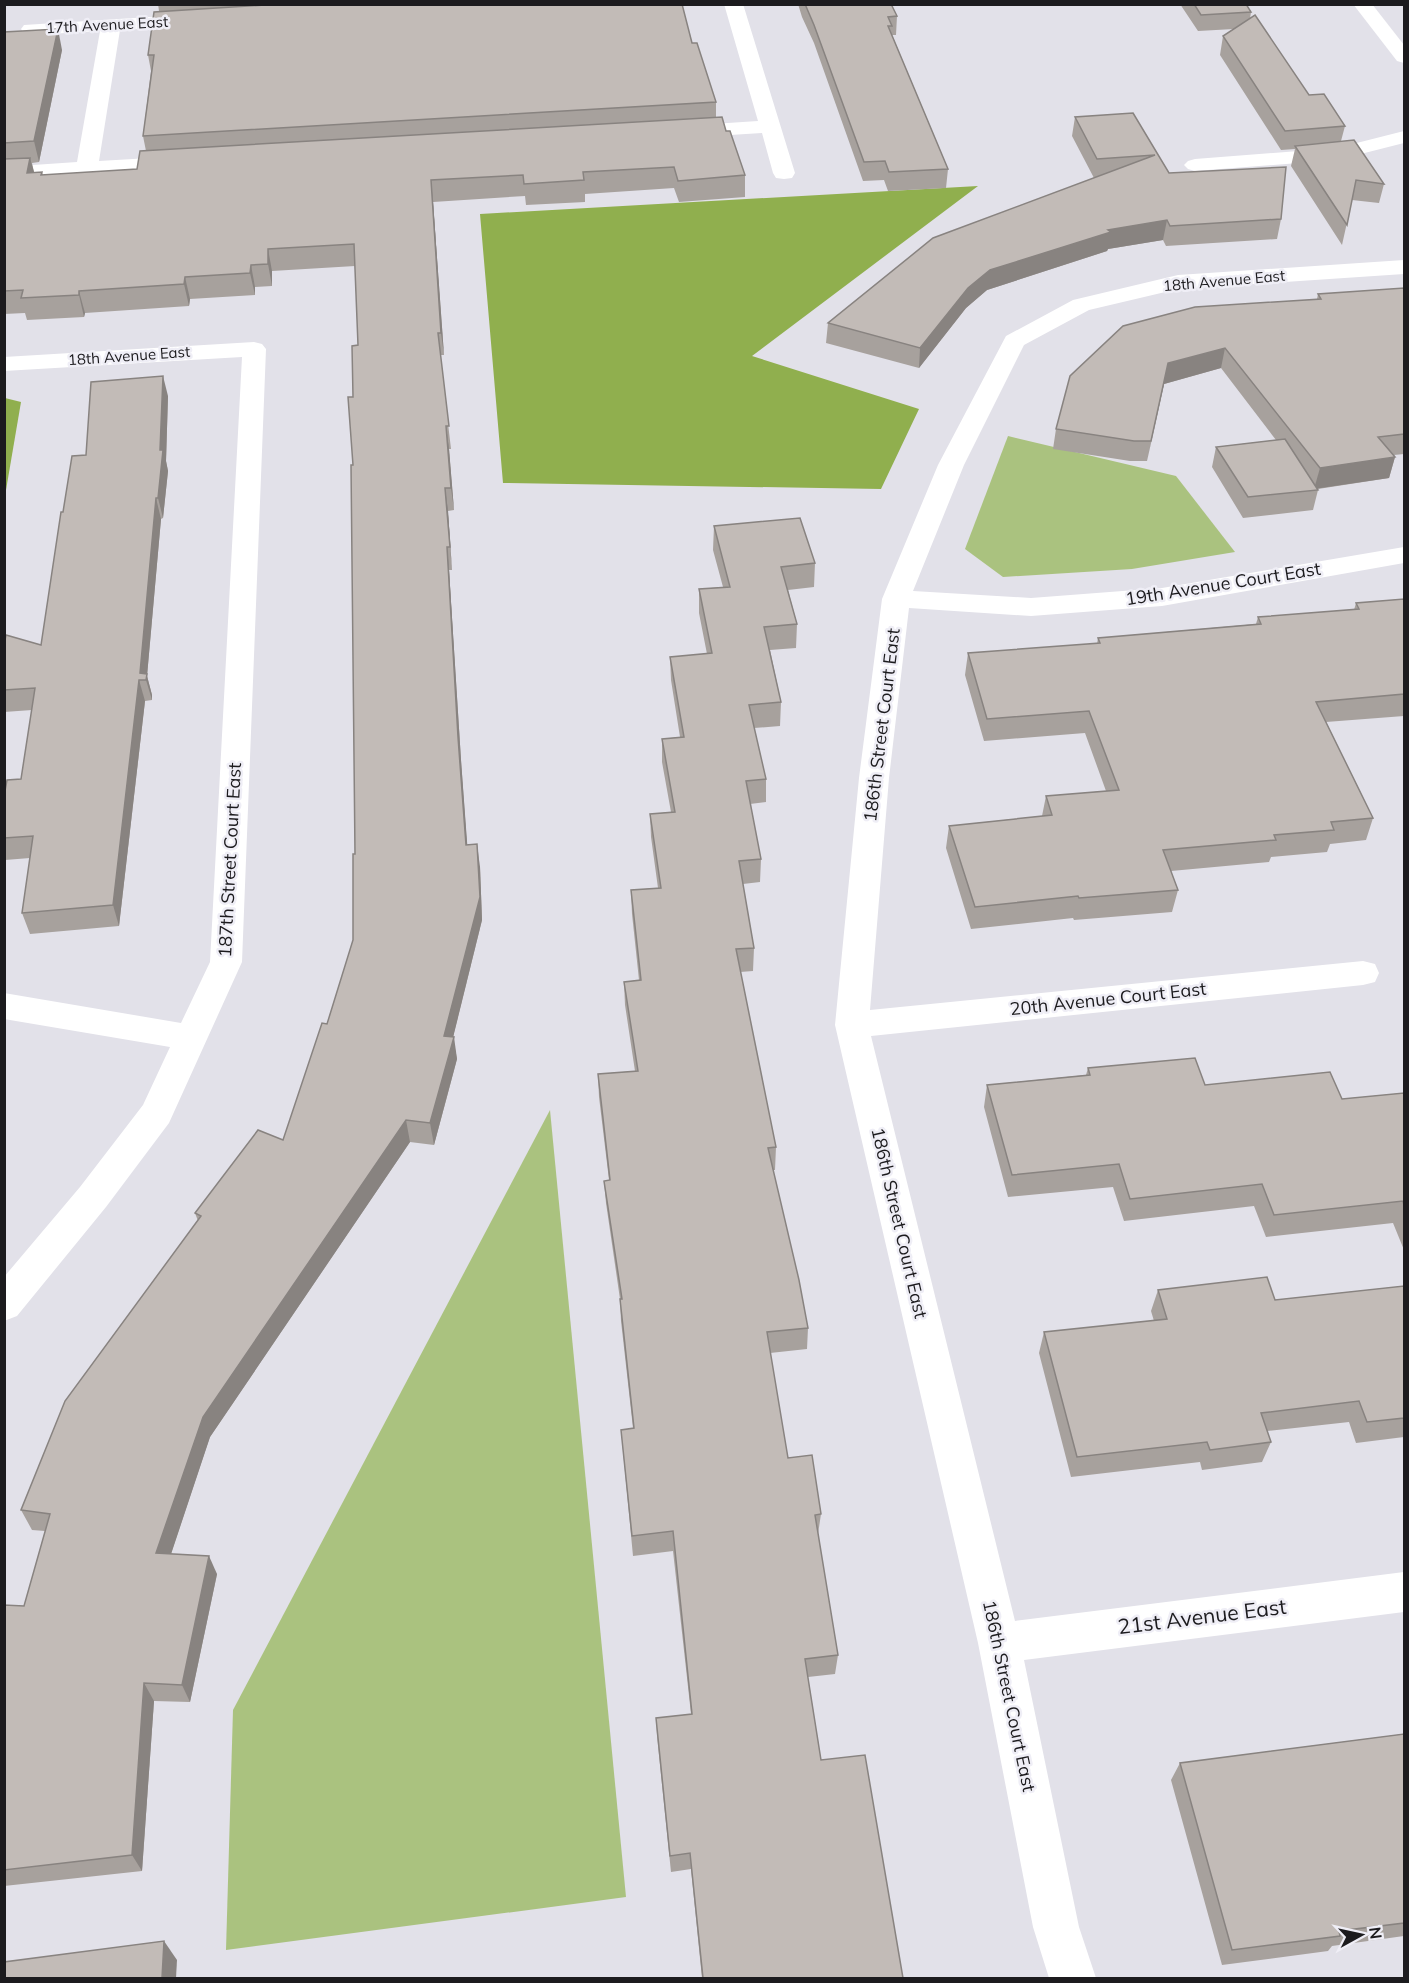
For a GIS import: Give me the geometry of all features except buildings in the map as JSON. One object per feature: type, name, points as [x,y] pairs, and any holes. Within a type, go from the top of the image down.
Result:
[{"type":"street","points":[[733,4],[784,173]]},
{"type":"street","points":[[1362,4],[1404,57]]},
{"type":"street","name":"17th Avenue East","points":[[31,29],[216,19]]},
{"type":"street","points":[[87,168],[111,24]]},
{"type":"street","points":[[662,133],[770,126]]},
{"type":"street","points":[[1195,165],[1337,154],[1404,137]]},
{"type":"street","points":[[4,173],[207,161]]},
{"type":"street","name":"18th Avenue East","points":[[951,465],[1014,341],[1081,305],[1178,282],[1404,267]]},
{"type":"street","name":"18th Avenue East","points":[[4,364],[254,349]]},
{"type":"street","name":"187th Street Court East","points":[[4,1305],[93,1197],[157,1113],[226,962],[254,349]]},
{"type":"street","name":"186th Street Court East","points":[[951,465],[896,599],[874,778],[852,1025],[999,1643],[1056,1927],[1072,1978]]},
{"type":"street","name":"19th Avenue Court East","points":[[896,599],[1031,607],[1162,597],[1404,555]]},
{"type":"street","name":"20th Avenue Court East","points":[[852,1025],[1363,973]]},
{"type":"street","points":[[4,1006],[192,1038]]},
{"type":"street","name":"21st Avenue East","points":[[999,1643],[1404,1592]]},
{"type":"green space","points":[[978,186],[752,356],[919,409],[881,489],[503,483],[480,214]]},
{"type":"green space","points":[[4,398],[21,402],[5,496]]},
{"type":"green space","points":[[1008,436],[1176,476],[1235,552],[1132,569],[1003,577],[965,549]]},
{"type":"green space","points":[[550,1110],[626,1897],[226,1950],[233,1710]]}]
